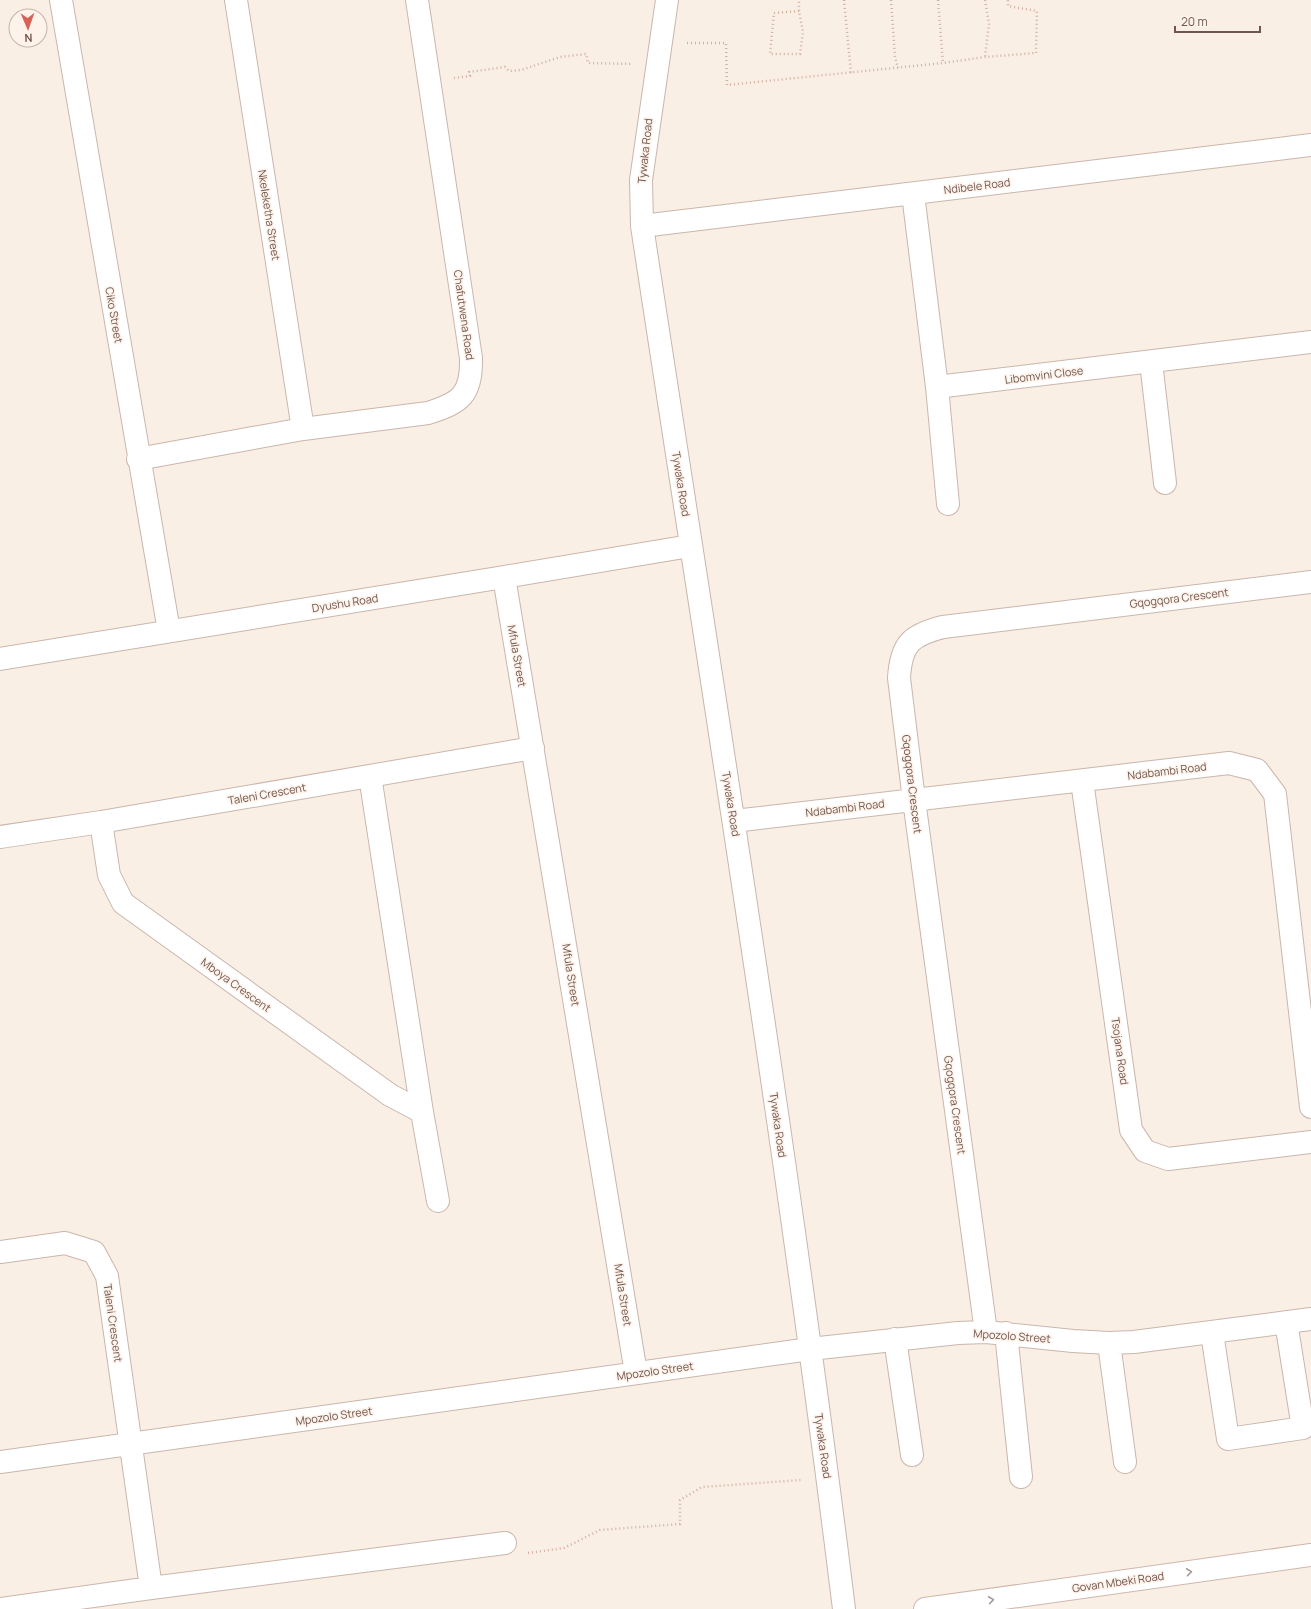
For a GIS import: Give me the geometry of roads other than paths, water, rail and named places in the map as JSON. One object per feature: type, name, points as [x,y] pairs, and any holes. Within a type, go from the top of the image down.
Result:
[{"type":"street","name":"Ciko Street","points":[[61,0],[138,459],[169,630]]},
{"type":"street","name":"Nkeleketha Street","points":[[236,0],[303,429]]},
{"type":"street","name":"Chafutwena Road","points":[[138,459],[303,429],[428,413],[446,407],[460,398],[468,387],[471,372],[471,358],[417,0]]},
{"type":"street","name":"Tywaka Road","points":[[667,0],[641,180],[642,226],[690,546],[734,821],[810,1349],[844,1609]]},
{"type":"street","name":"Ndibele Road","points":[[642,226],[1311,145]]},
{"type":"street","points":[[913,194],[937,387],[948,504]]},
{"type":"street","name":"Libomvini Close","points":[[937,387],[1311,342]]},
{"type":"street","points":[[1151,362],[1165,483]]},
{"type":"street","name":"Dyushu Road","points":[[0,658],[80,647],[169,630],[504,578],[690,546]]},
{"type":"street","name":"Mfula Street","points":[[504,578],[636,1373]]},
{"type":"street","name":"Gqogqora Crescent","points":[[1021,1477],[996,1332],[914,800],[899,678],[900,665],[910,641],[924,632],[943,627],[1311,582]]},
{"type":"street","name":"Taleni Crescent","points":[[0,837],[101,822],[533,748]]},
{"type":"street","name":"Ndabambi Road","points":[[734,821],[1228,763],[1257,770],[1275,794],[1311,1107]]},
{"type":"street","points":[[370,776],[422,1112],[438,1201]]},
{"type":"street","name":"Tsojana Road","points":[[1082,781],[1131,1130],[1145,1151],[1168,1159],[1311,1142]]},
{"type":"street","name":"Mboya Crescent","points":[[101,822],[109,875],[123,903],[390,1095],[422,1112]]},
{"type":"street","name":"Taleni Crescent","points":[[0,1252],[65,1243],[94,1252],[107,1276],[151,1588]]},
{"type":"street","name":"Mpozolo Street","points":[[0,1462],[131,1445],[810,1349],[958,1333],[996,1332],[1109,1343],[1134,1342],[1311,1319]]},
{"type":"street","points":[[1212,1333],[1228,1439],[1303,1428],[1286,1322]]},
{"type":"street","points":[[896,1340],[912,1454]]},
{"type":"street","points":[[1109,1343],[1124,1462]]},
{"type":"street","points":[[0,1609],[505,1542]]},
{"type":"street","name":"Govan Mbeki Road","points":[[925,1609],[1311,1555]]}]
